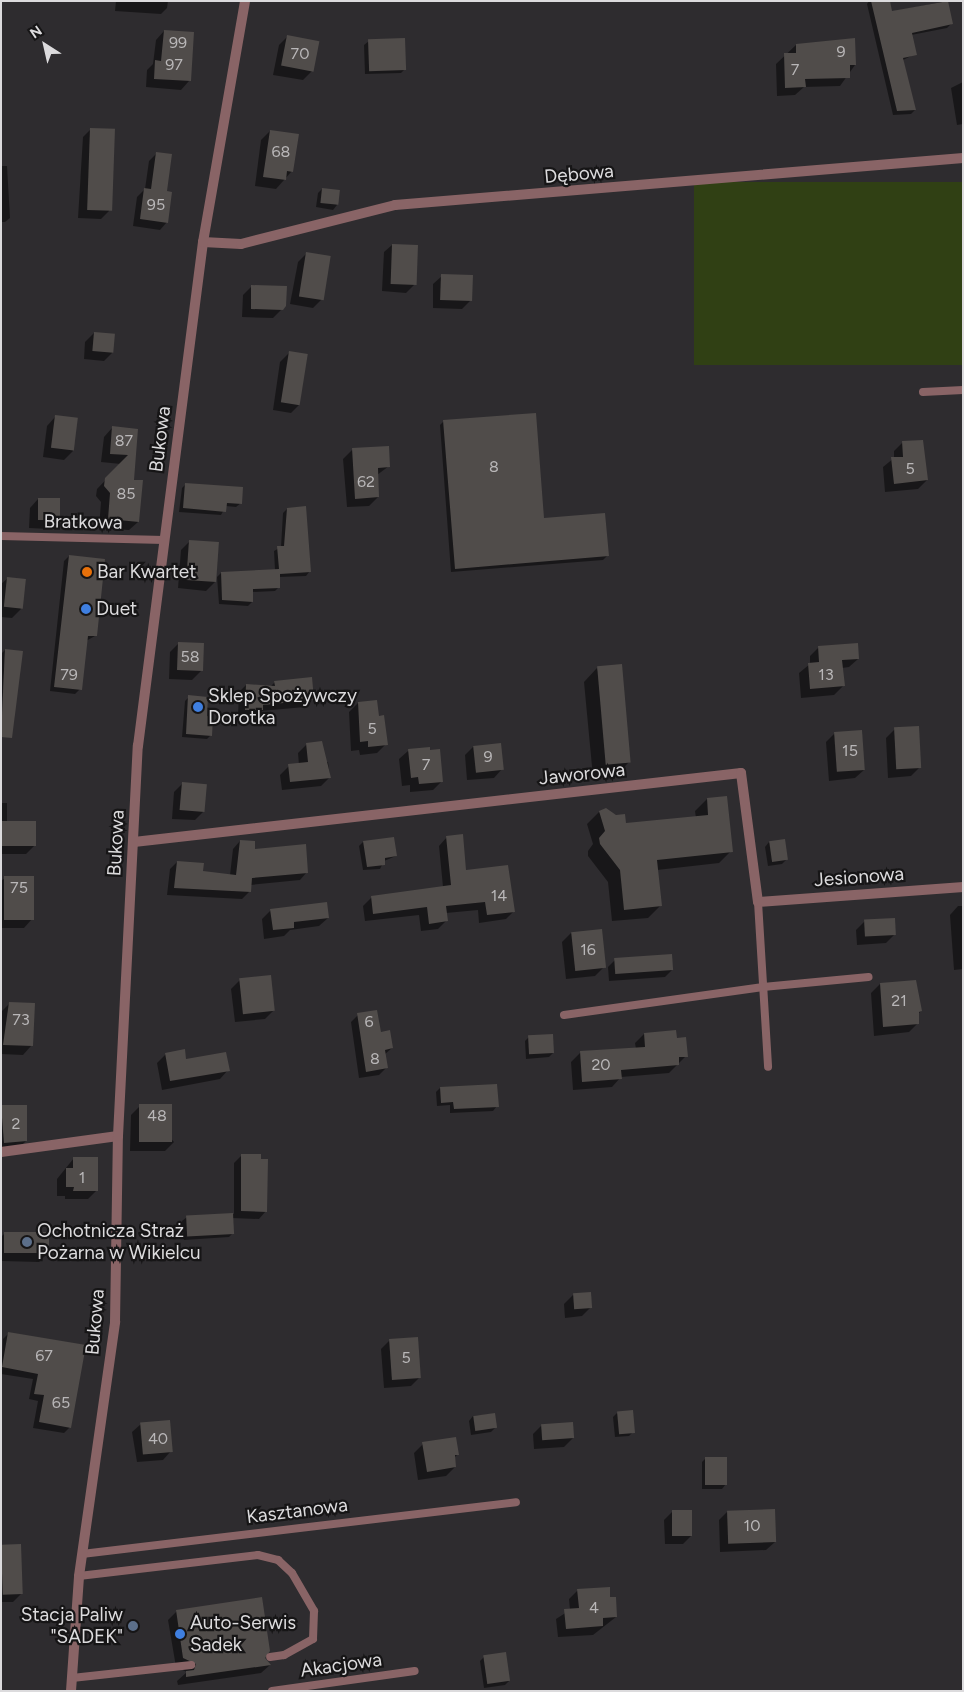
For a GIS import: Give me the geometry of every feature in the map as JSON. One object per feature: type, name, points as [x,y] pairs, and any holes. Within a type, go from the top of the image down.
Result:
[{"type":"street","name":"Bukowa","points":[[71,1691],[78,1576],[116,1322],[118,1136],[138,746],[203,242],[245,1]]},
{"type":"street","name":"Dębowa","points":[[203,242],[240,244],[395,205],[963,158]]},
{"type":"street","name":"Jaworowa","points":[[134,842],[741,773],[758,902]]},
{"type":"street","name":"Jesionowa","points":[[758,902],[963,887]]},
{"type":"street","points":[[1,1152],[39,1149],[79,1140],[118,1136]]},
{"type":"lane","points":[[923,392],[963,390]]},
{"type":"lane","name":"Bratkowa","points":[[1,536],[164,540]]},
{"type":"lane","name":"Jaworowa","points":[[758,902],[768,1067]]},
{"type":"lane","points":[[564,1015],[763,987],[869,977]]},
{"type":"lane","name":"Kasztanowa","points":[[82,1554],[516,1502]]},
{"type":"lane","points":[[78,1576],[258,1555],[278,1560],[292,1573],[314,1612],[313,1639],[284,1655],[270,1657]]},
{"type":"lane","points":[[72,1678],[191,1665]]},
{"type":"lane","name":"Akacjowa","points":[[272,1691],[415,1671]]},
{"type":"green space","points":[[694,182],[963,182],[963,365],[694,365]]},
{"type":"building","points":[[871,1],[890,1],[892,11],[948,1],[953,24],[912,33],[917,55],[903,58],[916,110],[897,111]]},
{"type":"building","points":[[164,30],[194,32],[191,81],[154,79],[155,60],[161,61]]},
{"type":"building","points":[[287,35],[319,41],[313,72],[281,65]]},
{"type":"building","points":[[405,38],[406,70],[369,71],[368,39]]},
{"type":"building","points":[[855,38],[856,65],[850,65],[850,78],[805,79],[806,87],[785,88],[784,53],[796,53],[796,44]]},
{"type":"building","points":[[90,128],[115,129],[112,211],[87,210]]},
{"type":"building","points":[[270,130],[299,134],[293,172],[287,171],[286,180],[263,177]]},
{"type":"building","points":[[156,152],[172,154],[167,191],[172,192],[168,223],[140,219],[144,188],[151,189]]},
{"type":"building","points":[[322,188],[340,190],[338,205],[320,203]]},
{"type":"building","points":[[392,244],[418,245],[417,285],[391,284]]},
{"type":"building","points":[[306,252],[331,256],[324,300],[299,296]]},
{"type":"building","points":[[441,274],[473,275],[472,301],[440,300]]},
{"type":"building","points":[[251,285],[287,286],[286,306],[283,310],[251,309]]},
{"type":"building","points":[[94,332],[115,334],[113,353],[92,351]]},
{"type":"building","points":[[289,351],[308,354],[300,405],[281,402]]},
{"type":"building","points":[[536,413],[544,518],[605,513],[609,556],[455,569],[443,420]]},
{"type":"building","points":[[55,415],[78,418],[74,451],[51,448]]},
{"type":"building","points":[[112,426],[138,429],[134,480],[143,480],[139,522],[108,519],[110,493],[104,486],[105,478],[128,455],[110,454]]},
{"type":"building","points":[[923,440],[928,480],[894,484],[891,457],[903,457],[902,441]]},
{"type":"building","points":[[389,446],[390,467],[378,468],[379,497],[355,499],[352,448]]},
{"type":"building","points":[[185,483],[243,487],[242,504],[227,503],[226,512],[183,508]]},
{"type":"building","points":[[38,498],[60,498],[60,520],[38,520]]},
{"type":"building","points":[[306,506],[311,572],[280,574],[280,588],[253,589],[253,602],[222,600],[221,572],[279,569],[277,546],[284,546],[287,508]]},
{"type":"building","points":[[189,540],[219,542],[216,582],[186,580]]},
{"type":"building","points":[[69,555],[105,559],[97,636],[88,636],[82,690],[54,687]]},
{"type":"building","points":[[7,577],[26,579],[23,609],[4,607]]},
{"type":"building","points":[[178,642],[204,643],[203,671],[177,670]]},
{"type":"building","points":[[858,643],[859,659],[842,660],[845,686],[810,689],[808,663],[819,662],[818,646]]},
{"type":"building","points":[[5,649],[23,651],[12,738],[1,737]]},
{"type":"building","points":[[622,664],[631,763],[606,765],[597,666]]},
{"type":"building","points":[[312,677],[314,700],[263,705],[263,710],[245,710],[246,684],[275,686],[274,681]]},
{"type":"building","name":"Sklep Spożywczy Dorotka","points":[[188,695],[208,697],[207,716],[213,717],[212,736],[186,734]]},
{"type":"building","points":[[377,700],[379,716],[384,715],[388,745],[368,747],[368,741],[360,742],[358,702]]},
{"type":"building","points":[[919,726],[921,768],[896,769],[894,727]]},
{"type":"building","points":[[862,730],[865,770],[837,772],[834,732]]},
{"type":"building","points":[[322,741],[331,778],[290,782],[288,764],[308,762],[306,743]]},
{"type":"building","points":[[501,743],[504,770],[476,773],[473,746]]},
{"type":"building","points":[[430,747],[430,750],[440,749],[443,782],[419,784],[418,777],[411,778],[408,749]]},
{"type":"building","points":[[182,782],[207,784],[204,812],[180,810]]},
{"type":"building","points":[[727,796],[733,852],[657,860],[662,906],[624,910],[620,870],[600,844],[599,838],[605,831],[599,811],[606,808],[616,815],[625,814],[626,823],[708,815],[707,798]]},
{"type":"building","points":[[1,821],[36,821],[36,846],[1,846]]},
{"type":"building","points":[[463,834],[466,870],[508,865],[515,912],[487,915],[485,902],[446,906],[448,921],[429,924],[427,907],[373,914],[371,896],[451,885],[446,836]]},
{"type":"building","points":[[394,837],[397,856],[385,858],[385,865],[367,867],[363,841]]},
{"type":"building","points":[[785,839],[788,860],[772,862],[769,841]]},
{"type":"building","points":[[240,840],[255,841],[255,849],[306,844],[308,873],[252,878],[251,892],[174,888],[177,861],[204,863],[203,871],[236,875]]},
{"type":"building","points":[[4,876],[34,876],[34,920],[4,920]]},
{"type":"building","points":[[327,902],[329,918],[294,922],[294,928],[273,930],[270,909]]},
{"type":"building","points":[[895,918],[896,935],[865,937],[864,920]]},
{"type":"building","points":[[602,929],[606,968],[575,971],[571,932]]},
{"type":"building","points":[[672,954],[673,970],[615,974],[614,958]]},
{"type":"building","points":[[271,975],[275,1011],[243,1014],[239,978]]},
{"type":"building","points":[[916,980],[922,1011],[919,1012],[919,1024],[883,1027],[880,983]]},
{"type":"building","points":[[9,1002],[35,1003],[33,1046],[3,1045]]},
{"type":"building","points":[[377,1010],[381,1032],[390,1030],[393,1048],[385,1050],[388,1068],[366,1072],[357,1013]]},
{"type":"building","points":[[676,1030],[677,1038],[686,1037],[688,1057],[679,1057],[679,1065],[621,1070],[622,1079],[582,1082],[580,1051],[645,1047],[644,1033]]},
{"type":"building","points":[[553,1034],[554,1053],[529,1054],[528,1035]]},
{"type":"building","points":[[185,1049],[186,1059],[226,1052],[230,1071],[170,1081],[165,1053]]},
{"type":"building","points":[[497,1084],[499,1107],[454,1109],[453,1102],[441,1103],[440,1087]]},
{"type":"building","points":[[139,1104],[172,1104],[172,1142],[139,1142]]},
{"type":"building","points":[[1,1105],[27,1105],[27,1141],[4,1143]]},
{"type":"building","points":[[241,1154],[261,1154],[261,1159],[268,1159],[267,1212],[241,1211]]},
{"type":"building","points":[[73,1157],[98,1157],[98,1191],[73,1191],[74,1187],[66,1187],[66,1168],[73,1168]]},
{"type":"building","points":[[233,1213],[234,1234],[187,1236],[186,1215]]},
{"type":"building","name":"Ochotnicza Straż Pożarna w Wikielcu","points":[[4,1232],[49,1232],[49,1253],[4,1253]]},
{"type":"building","points":[[591,1292],[592,1308],[574,1309],[573,1293]]},
{"type":"building","points":[[8,1332],[86,1345],[71,1428],[39,1422],[44,1395],[34,1394],[38,1374],[2,1367]]},
{"type":"building","points":[[418,1337],[421,1378],[392,1380],[389,1339]]},
{"type":"building","points":[[633,1410],[635,1433],[619,1434],[617,1411]]},
{"type":"building","points":[[495,1413],[497,1428],[475,1431],[473,1416]]},
{"type":"building","points":[[170,1420],[173,1452],[143,1454],[140,1423]]},
{"type":"building","points":[[573,1422],[574,1438],[542,1440],[541,1424]]},
{"type":"building","points":[[456,1437],[459,1455],[455,1455],[456,1467],[427,1472],[422,1442]]},
{"type":"building","points":[[705,1457],[727,1457],[727,1485],[705,1485]]},
{"type":"building","points":[[775,1509],[776,1542],[728,1544],[727,1511]]},
{"type":"building","points":[[672,1510],[692,1510],[692,1536],[672,1536]]},
{"type":"building","points":[[21,1544],[23,1594],[3,1595],[1,1545]]},
{"type":"building","points":[[610,1587],[610,1597],[616,1597],[617,1617],[603,1618],[603,1626],[566,1629],[564,1609],[579,1608],[577,1589]]},
{"type":"building","points":[[262,1597],[270,1651],[265,1658],[271,1665],[186,1677],[186,1671],[194,1670],[196,1664],[183,1658],[176,1610]]},
{"type":"building","points":[[506,1652],[510,1681],[487,1684],[483,1655]]},
{"type":"place","name":"Bar Kwartet","points":[[87,572]]},
{"type":"place","name":"Duet","points":[[86,609]]},
{"type":"place","name":"Sklep Spożywczy Dorotka","points":[[198,707]]},
{"type":"place","name":"Ochotnicza Straż Pożarna w Wikielcu","points":[[27,1242]]},
{"type":"place","name":"Stacja Paliw \"SADEK\"","points":[[133,1626]]},
{"type":"place","name":"Auto-Serwis Sadek","points":[[180,1634]]}]
